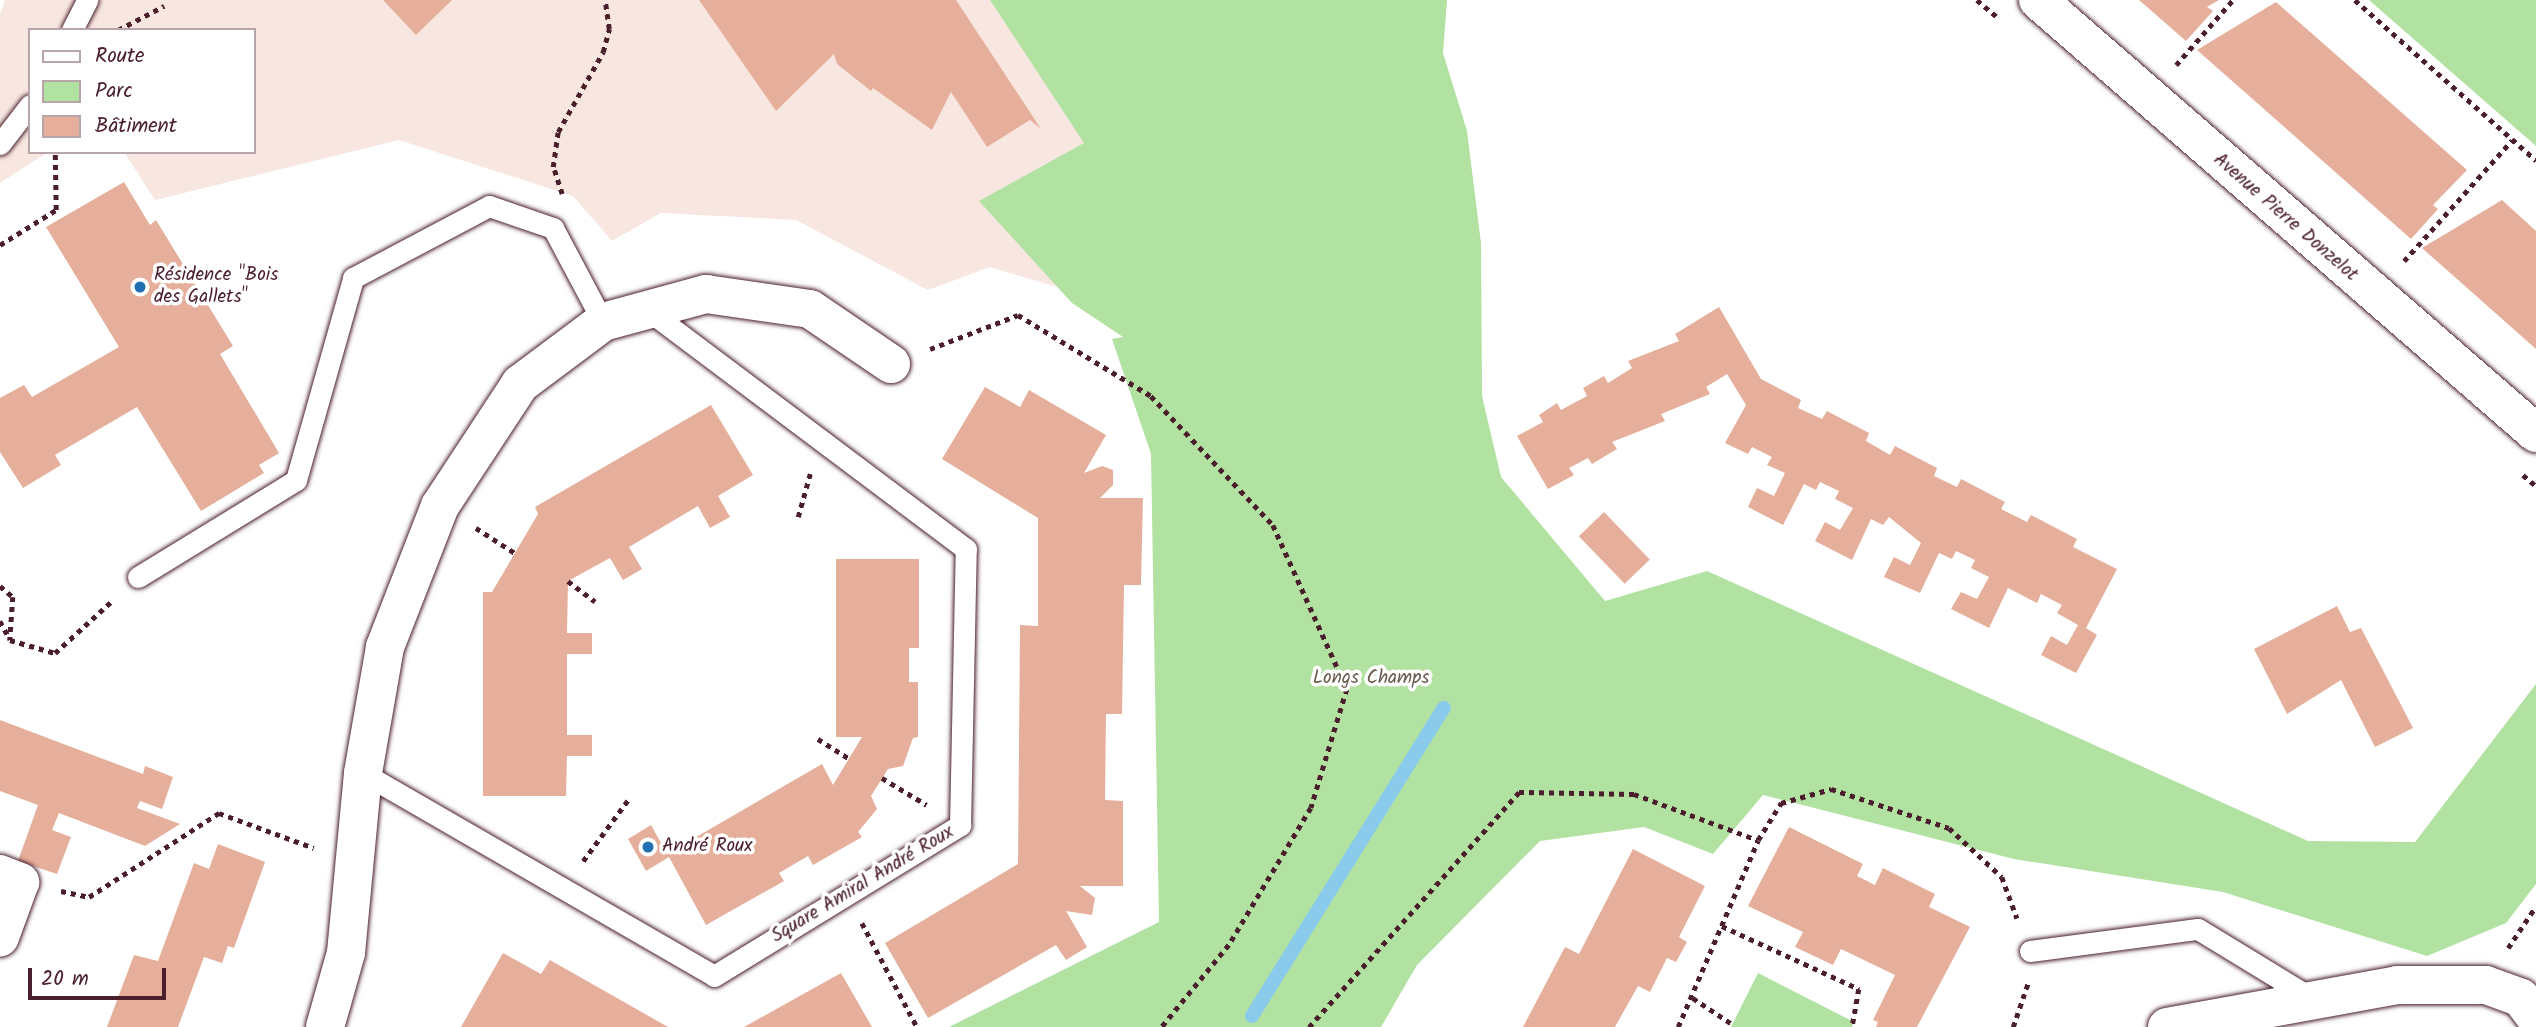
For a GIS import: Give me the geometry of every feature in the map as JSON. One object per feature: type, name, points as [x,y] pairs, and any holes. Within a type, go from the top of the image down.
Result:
[{"type":"street","name":"Avenue Pierre Donzelot","points":[[2038,0],[2372,295],[2536,433]]},
{"type":"street","points":[[325,1027],[346,953],[358,864],[363,773],[385,647],[440,506],[520,384],[603,321],[706,294],[810,309],[891,364]]},
{"type":"street","points":[[0,937],[10,878]]},
{"type":"street","points":[[2166,1027],[2311,998],[2397,985],[2486,985],[2521,998],[2536,1018]]},
{"type":"lane","points":[[73,28],[87,0]]},
{"type":"lane","points":[[0,145],[28,108]]},
{"type":"lane","points":[[138,577],[296,480],[353,278],[489,206],[553,228],[603,321]]},
{"type":"lane","name":"Square Amiral André Roux","points":[[363,773],[713,976],[960,825],[965,549],[645,308]]},
{"type":"lane","points":[[2030,951],[2198,929],[2311,998]]},
{"type":"path","points":[[553,228],[563,193],[553,167],[558,132],[603,52],[608,29],[605,0]]},
{"type":"path","points":[[2147,97],[2233,0]]},
{"type":"path","points":[[2355,0],[2536,160]]},
{"type":"path","points":[[122,28],[164,6]]},
{"type":"path","points":[[2372,295],[2512,139]]},
{"type":"path","points":[[0,245],[56,210],[55,154]]},
{"type":"path","points":[[891,364],[1018,316],[1151,396],[1273,525],[1346,689],[1311,808],[1229,945],[1162,1027]]},
{"type":"path","points":[[506,546],[515,553]]},
{"type":"path","points":[[0,621],[10,640],[55,653],[138,577]]},
{"type":"path","points":[[568,581],[595,600]]},
{"type":"path","points":[[0,586],[13,597],[10,640]]},
{"type":"path","points":[[818,738],[849,758]]},
{"type":"path","points":[[882,778],[900,788]]},
{"type":"path","points":[[1678,1027],[1693,998],[1758,840],[1781,803],[1830,789],[1950,828],[2002,877],[2030,951],[2033,969],[2013,1027]]},
{"type":"path","points":[[1309,1027],[1519,792],[1634,794],[1758,840]]},
{"type":"path","points":[[563,888],[628,800]]},
{"type":"path","points":[[10,878],[89,897],[219,813],[358,864]]},
{"type":"path","points":[[847,894],[917,1027]]},
{"type":"path","points":[[1722,926],[1859,989],[1852,1027]]},
{"type":"path","points":[[1693,998],[1732,1024]]},
{"type":"shaded area","points":[[5,0],[1422,0],[1163,319],[990,267],[928,290],[796,220],[661,213],[612,241],[573,196],[399,140],[155,200],[125,154],[256,154],[256,28],[28,28],[28,154],[45,154],[0,183],[0,15]]},
{"type":"green space","name":"Longs Champs","points":[[990,0],[1447,0],[1443,53],[1467,131],[1481,243],[1482,396],[1501,477],[1605,601],[1707,571],[2308,841],[2415,842],[2536,684],[2536,884],[2506,923],[2427,956],[2223,892],[2014,859],[1763,795],[1713,854],[1644,827],[1540,841],[1417,965],[1381,1027],[949,1027],[1159,922],[1151,454],[1112,339],[1123,337],[1072,303],[979,201],[1084,143]]},
{"type":"green space","points":[[2369,0],[2536,0],[2536,146]]},
{"type":"green space","points":[[1758,973],[1854,1022],[1852,1027],[1731,1027]]},
{"type":"building","points":[[383,0],[452,0],[416,35]]},
{"type":"building","points":[[699,0],[956,0],[1041,129],[1030,120],[987,147],[951,92],[932,130],[873,88],[871,91],[837,64],[834,54],[776,111]]},
{"type":"building","points":[[2139,0],[2219,0],[2207,7],[2213,11],[2186,41]]},
{"type":"building","points":[[2276,2],[2467,170],[2433,205],[2438,209],[2411,239],[2197,50]]},
{"type":"building","name":"Résidence \"Bois des Gallets\"","points":[[124,182],[150,225],[156,220],[233,346],[220,354],[279,453],[259,465],[264,473],[201,511],[137,407],[55,455],[61,465],[23,488],[0,452],[0,398],[24,385],[32,397],[119,347],[46,227]]},
{"type":"building","points":[[2502,200],[2536,231],[2536,349],[2422,248]]},
{"type":"building","points":[[1719,307],[1761,379],[1801,400],[1798,408],[1822,419],[1827,411],[1869,433],[1866,441],[1890,455],[1895,446],[1937,468],[1934,476],[1957,487],[1961,479],[2005,502],[2001,509],[2027,522],[2031,515],[2077,539],[2073,547],[2117,569],[2086,628],[2097,635],[2076,673],[2041,655],[2051,636],[2067,645],[2078,625],[2057,613],[2062,605],[2041,594],[2037,603],[2008,588],[1989,628],[1951,609],[1961,592],[1977,599],[1989,577],[1971,568],[1975,560],[1956,551],[1952,559],[1939,553],[1920,593],[1884,577],[1894,557],[1910,565],[1921,543],[1889,517],[1883,525],[1871,519],[1852,560],[1815,541],[1825,522],[1840,530],[1853,508],[1835,499],[1839,491],[1820,482],[1816,490],[1804,484],[1783,525],[1748,507],[1757,488],[1774,496],[1785,473],[1767,465],[1772,457],[1752,447],[1748,454],[1725,443],[1746,405],[1727,374],[1706,387],[1710,394],[1661,414],[1665,421],[1612,442],[1617,449],[1592,464],[1588,458],[1569,468],[1574,475],[1548,489],[1517,436],[1543,422],[1539,415],[1557,403],[1561,410],[1587,396],[1583,388],[1604,376],[1608,383],[1632,368],[1628,361],[1679,341],[1675,334]]},
{"type":"building","points":[[985,387],[1020,407],[1029,390],[1106,435],[1084,473],[1102,466],[1113,470],[1113,485],[1100,498],[1143,498],[1141,585],[1124,585],[1122,714],[1106,714],[1105,800],[1123,801],[1123,886],[1080,886],[1095,898],[1092,915],[1066,911],[1087,947],[1066,960],[1056,945],[928,1018],[885,943],[1018,864],[1020,625],[1038,626],[1038,518],[942,459]]},
{"type":"building","points":[[711,405],[753,475],[718,496],[730,517],[710,528],[698,506],[629,547],[642,569],[623,580],[610,558],[568,581],[567,633],[592,633],[592,654],[567,654],[567,735],[592,735],[592,756],[567,756],[566,796],[483,796],[483,592],[492,592],[538,514],[535,507]]},
{"type":"building","points":[[1604,512],[1650,559],[1625,584],[1579,536]]},
{"type":"building","points":[[836,559],[919,559],[919,648],[909,648],[909,682],[918,682],[918,737],[913,738],[903,766],[888,769],[871,796],[877,809],[858,832],[862,837],[813,865],[808,856],[779,873],[784,881],[706,925],[669,857],[646,871],[628,839],[651,825],[667,854],[822,764],[833,785],[862,737],[836,737]]},
{"type":"building","points":[[2337,606],[2350,632],[2361,628],[2413,728],[2375,747],[2341,680],[2287,714],[2254,649]]},
{"type":"building","points":[[0,720],[143,774],[145,766],[173,777],[162,809],[140,801],[137,808],[180,824],[145,846],[59,813],[52,830],[71,837],[57,874],[18,861],[38,805],[0,791]]},
{"type":"building","points":[[1789,827],[1863,864],[1857,876],[1875,885],[1883,868],[1935,894],[1929,907],[1970,927],[1917,1027],[1876,1027],[1878,1022],[1873,1020],[1895,975],[1841,949],[1833,965],[1795,947],[1803,932],[1748,906]]},
{"type":"building","points":[[218,844],[265,862],[234,948],[228,946],[222,963],[204,957],[178,1027],[107,1027],[134,955],[158,961],[194,863],[209,869]]},
{"type":"building","points":[[1633,849],[1705,886],[1679,937],[1687,942],[1676,962],[1667,958],[1650,992],[1638,986],[1615,1027],[1523,1027],[1565,947],[1579,954]]},
{"type":"building","points":[[503,953],[541,974],[550,960],[668,1027],[461,1027]]},
{"type":"building","points":[[841,973],[872,1027],[744,1027]]},
{"type":"waterway","points":[[1252,1016],[1444,708]]},
{"type":"place","name":"Résidence \"Bois des Gallets\"","points":[[140,287]]},
{"type":"place","name":"André Roux","points":[[648,847]]}]
